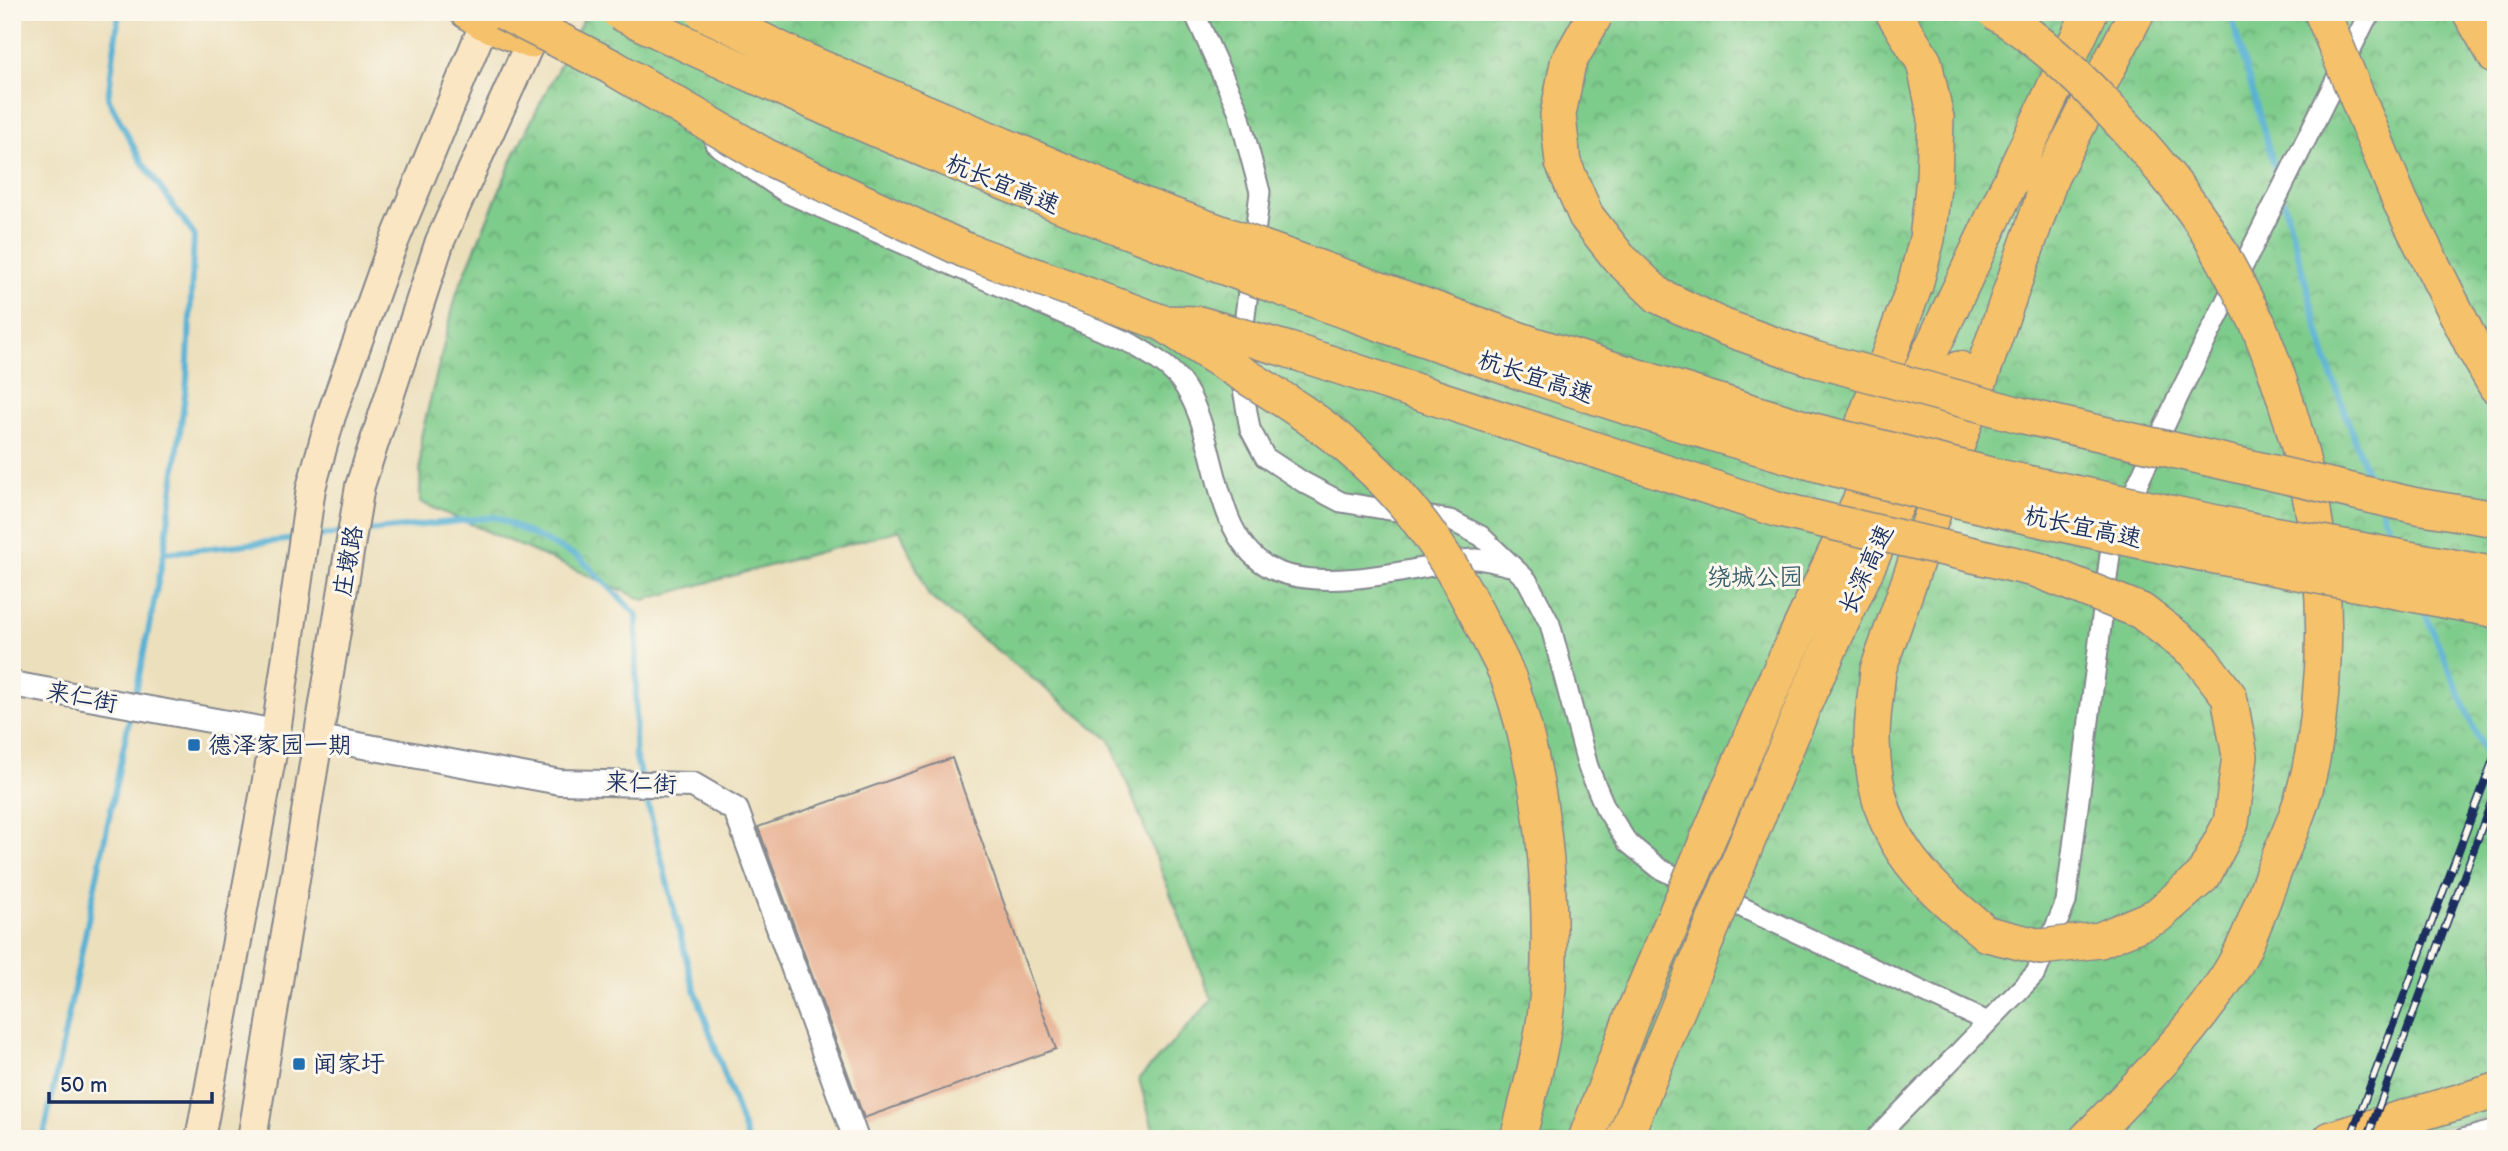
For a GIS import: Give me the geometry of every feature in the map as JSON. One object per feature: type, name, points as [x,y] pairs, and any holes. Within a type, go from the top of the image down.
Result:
[{"type":"highway","name":"杭长宜高速","points":[[619,12],[916,148],[991,179],[1132,235],[1513,371],[1807,461],[1981,505],[2245,562],[2496,610]]},
{"type":"highway","name":"杭长宜高速","points":[[702,12],[798,58],[1148,207],[1547,349],[1810,430],[1998,477],[2250,530],[2496,575]]},
{"type":"highway","points":[[1781,668],[1820,546],[1915,285],[1927,239],[1936,118],[1924,62],[1893,12]]},
{"type":"highway","points":[[1995,12],[2016,24],[2110,109],[2196,213],[2259,324],[2286,393],[2310,485],[2321,565],[2326,645],[2317,730],[2303,797],[2255,922],[2227,978],[2194,1022],[2139,1087],[2087,1139]]},
{"type":"highway","name":"长深高速","points":[[1586,1139],[1632,1017],[1781,668],[2090,12]]},
{"type":"highway","points":[[2322,12],[2400,201],[2496,386]]},
{"type":"highway","points":[[2470,12],[2496,57]]},
{"type":"highway","points":[[1597,14],[1568,62],[1558,115],[1563,163],[1586,216],[1619,258],[1659,296],[1724,327],[1814,359],[2020,415],[2417,506],[2496,519]]},
{"type":"highway","points":[[485,15],[610,66],[777,162],[965,250],[1163,323],[1295,409],[1364,460],[1418,518],[1465,586],[1511,684],[1535,784],[1549,886],[1548,990],[1531,1088],[1518,1139]]},
{"type":"highway","name":"长深高速","points":[[1624,1139],[1807,697],[2053,170],[2130,27]]},
{"type":"highway","points":[[1163,323],[1199,324],[1289,350],[1780,510],[2038,570],[2141,611],[2195,652],[2229,696],[2240,756],[2231,823],[2203,876],[2157,916],[2101,940],[2041,947],[1987,934],[1940,896],[1899,849],[1880,804],[1873,728],[1878,670],[2053,170]]},
{"type":"highway","points":[[2331,1139],[2496,1091]]},
{"type":"main road","name":"庄墩路","points":[[252,1139],[360,486],[440,241],[544,12]]},
{"type":"main road","name":"庄墩路","points":[[200,1139],[275,732],[312,488],[331,415],[385,267],[485,15]]},
{"type":"main road","points":[[485,15],[530,42]]},
{"type":"street","points":[[1194,12],[1238,110],[1260,192],[1239,366],[1250,429],[1265,457],[1303,482],[1341,502],[1450,520],[1481,536],[1527,580],[1550,624],[1588,766],[1605,807],[1627,842],[1660,869],[1988,1022]]},
{"type":"street","points":[[1875,1139],[2036,973],[2066,902],[2112,540],[2275,202],[2366,19],[2373,12]]},
{"type":"street","points":[[530,42],[651,100],[785,192],[1132,344],[1160,362],[1179,379],[1197,409],[1232,527],[1249,552],[1275,570],[1314,579],[1382,576],[1475,559],[1512,566]]},
{"type":"street","name":"来仁街","points":[[12,684],[169,715],[275,732]]},
{"type":"street","name":"来仁街","points":[[320,738],[560,782],[693,785],[736,810],[856,1139]]},
{"type":"street","points":[[2463,1139],[2496,1130]]},
{"type":"green space","name":"绕城公园","points":[[587,12],[2496,12],[2496,1115],[2399,1139],[1156,1139],[1139,1079],[1212,1000],[1110,740],[929,596],[900,530],[644,600],[420,502],[421,437],[457,292],[515,153]]},
{"type":"building","points":[[952,758],[1056,1049],[864,1118],[758,827]]},
{"type":"waterway","points":[[119,12],[108,98],[140,159],[194,235],[187,380],[164,553],[134,701]]},
{"type":"waterway","points":[[2230,12],[2279,184]]},
{"type":"waterway","points":[[2283,198],[2327,362],[2370,482]]},
{"type":"waterway","points":[[2382,511],[2397,546]]},
{"type":"waterway","points":[[359,532],[496,517],[580,558],[637,615],[635,754],[641,778]]},
{"type":"waterway","points":[[310,537],[345,533]]},
{"type":"waterway","points":[[164,553],[296,539]]},
{"type":"waterway","points":[[2423,608],[2496,780]]},
{"type":"waterway","points":[[43,1139],[131,711]]},
{"type":"waterway","points":[[644,788],[691,978],[747,1139]]},
{"type":"railway","points":[[2350,1139],[2496,752]]},
{"type":"railway","points":[[2367,1139],[2496,789]]},
{"type":"place","name":"德泽家园一期","points":[[194,745]]},
{"type":"place","name":"闻家圩","points":[[299,1064]]}]
